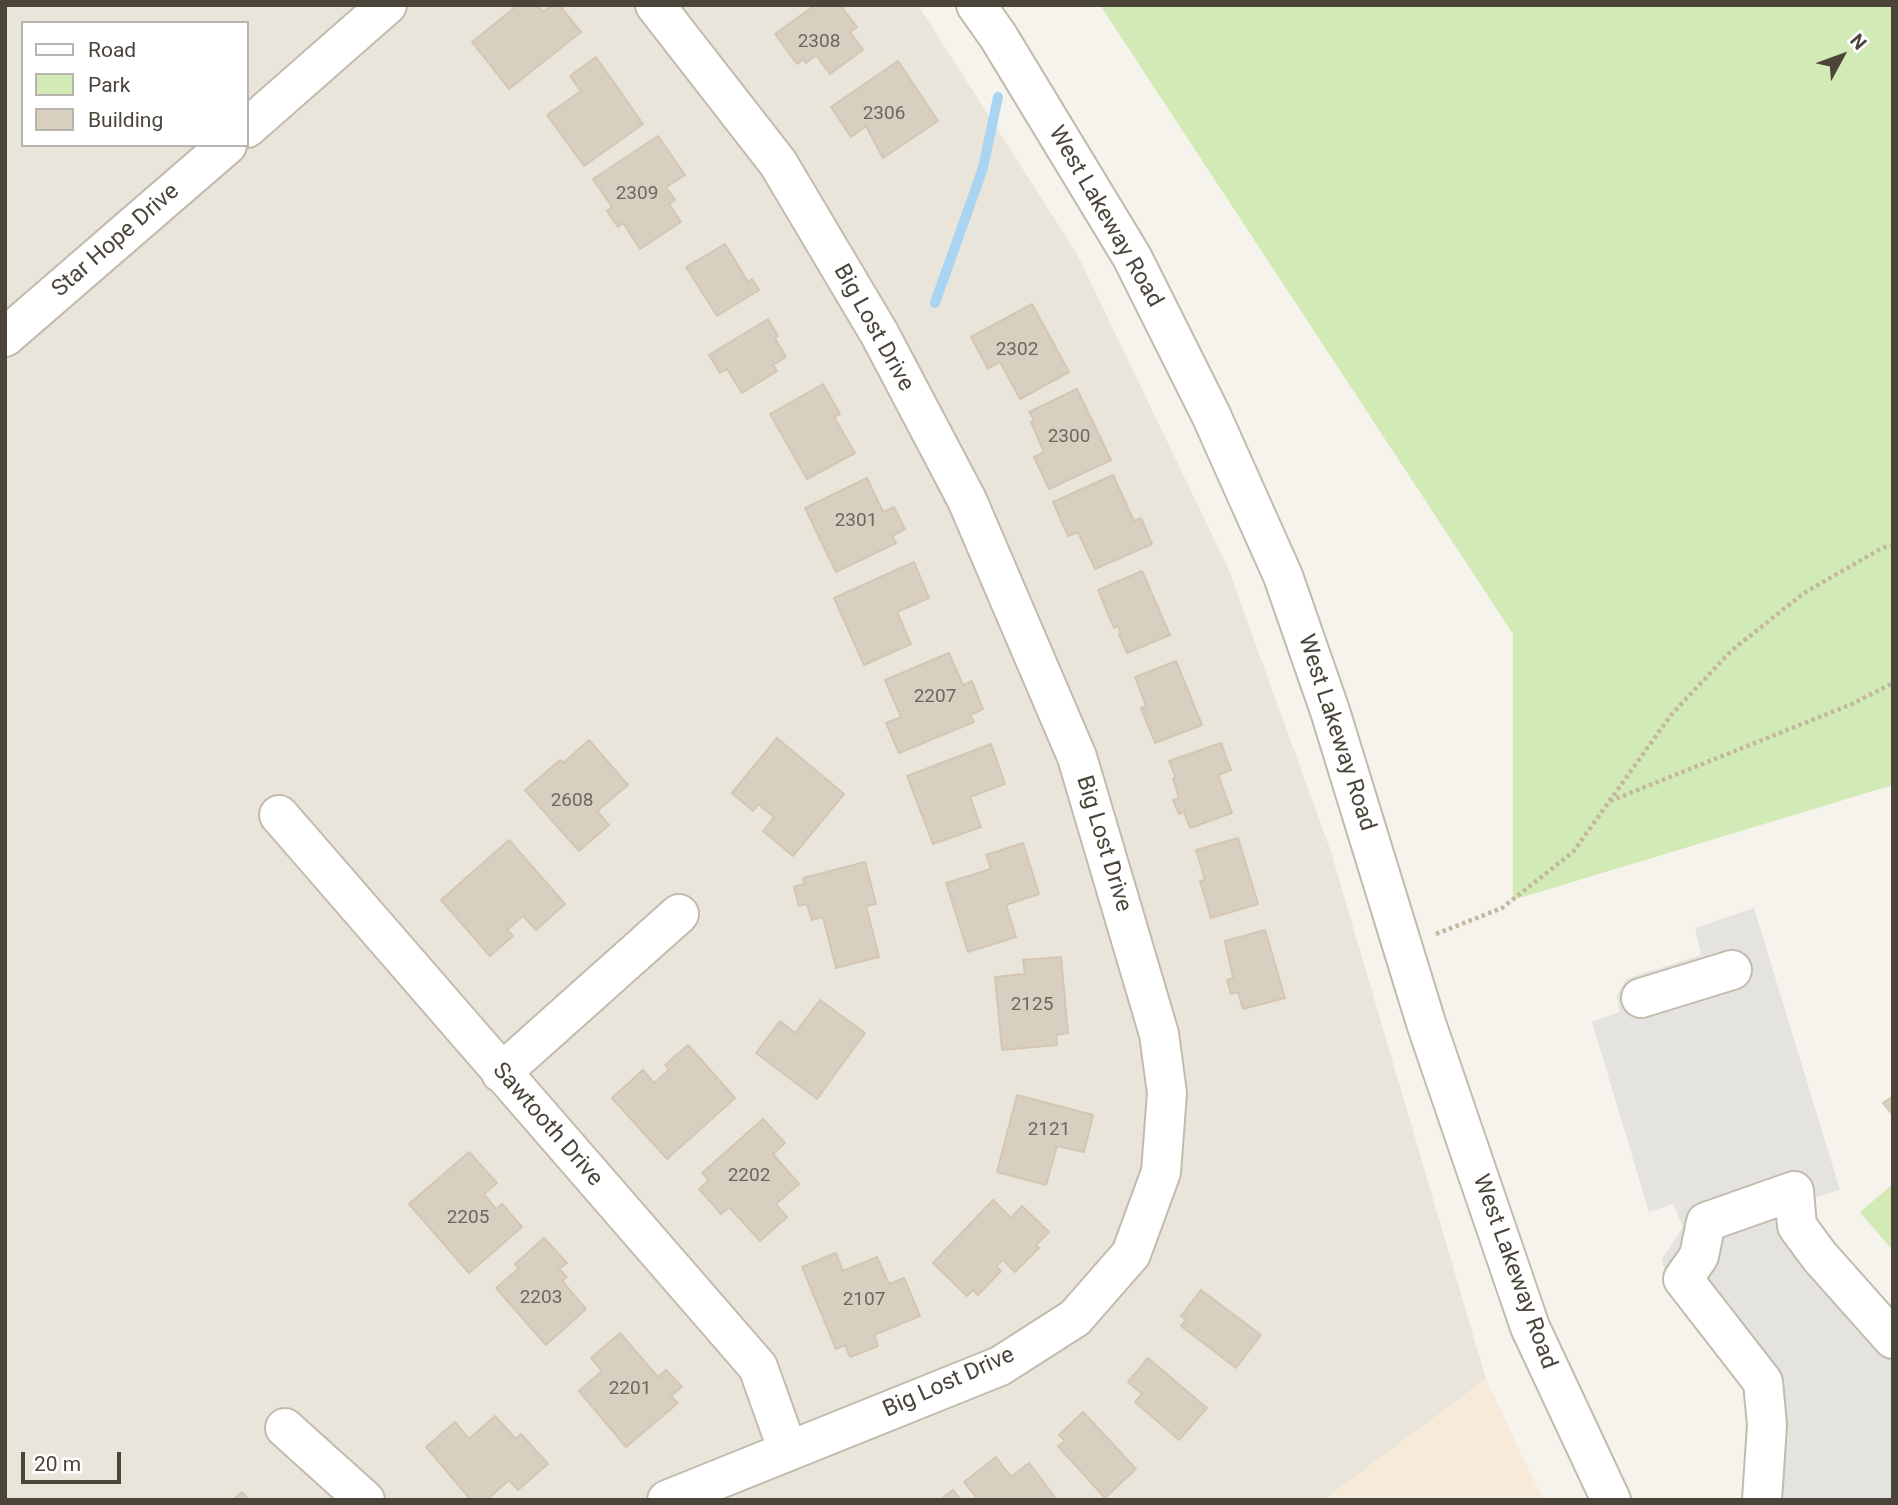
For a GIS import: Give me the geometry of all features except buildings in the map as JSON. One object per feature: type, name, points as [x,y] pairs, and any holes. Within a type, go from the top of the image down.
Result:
[{"type":"street","points":[[248,127],[387,5]]},
{"type":"street","name":"Big Lost Drive","points":[[655,5],[778,163],[879,333],[967,500],[1077,757],[1159,1034],[1167,1093],[1161,1172],[1131,1254],[1075,1318],[1000,1366],[667,1500]]},
{"type":"street","name":"West Lakeway Road","points":[[976,5],[998,36],[1132,257],[1217,428],[1283,576],[1331,711],[1426,1023],[1530,1327],[1611,1500]]},
{"type":"street","name":"Star Hope Drive","points":[[5,337],[225,147]]},
{"type":"street","name":"Sawtooth Drive","points":[[279,815],[758,1367],[788,1451]]},
{"type":"street","points":[[501,1073],[679,914]]},
{"type":"street","points":[[1641,998],[1732,970]]},
{"type":"street","points":[[1762,1500],[1767,1425],[1763,1382],[1683,1279],[1699,1256],[1706,1222],[1794,1191],[1797,1226],[1820,1257],[1893,1339]]},
{"type":"street","points":[[285,1428],[365,1500]]},
{"type":"path","points":[[1404,946],[1502,908],[1573,852],[1671,715],[1731,651],[1804,593],[1882,548],[1893,545]]},
{"type":"path","points":[[1609,802],[1852,704],[1893,683]]},
{"type":"shaded area","points":[[5,5],[918,5],[1077,254],[1228,568],[1331,852],[1486,1379],[1324,1500],[5,1500]]},
{"type":"shaded area","points":[[1754,908],[1840,1190],[1816,1197],[1812,1207],[1821,1231],[1893,1321],[1893,1500],[1748,1500],[1749,1385],[1668,1285],[1662,1259],[1683,1227],[1673,1204],[1649,1212],[1592,1022],[1619,1012],[1617,995],[1626,979],[1701,955],[1695,928]]},
{"type":"shaded area","points":[[1486,1379],[1543,1500],[1324,1500]]},
{"type":"green space","points":[[1100,5],[1893,5],[1893,785],[1513,900],[1513,634]]},
{"type":"green space","points":[[1893,1184],[1893,1251],[1860,1212]]},
{"type":"waterway","points":[[935,303],[983,168],[998,97]]}]
